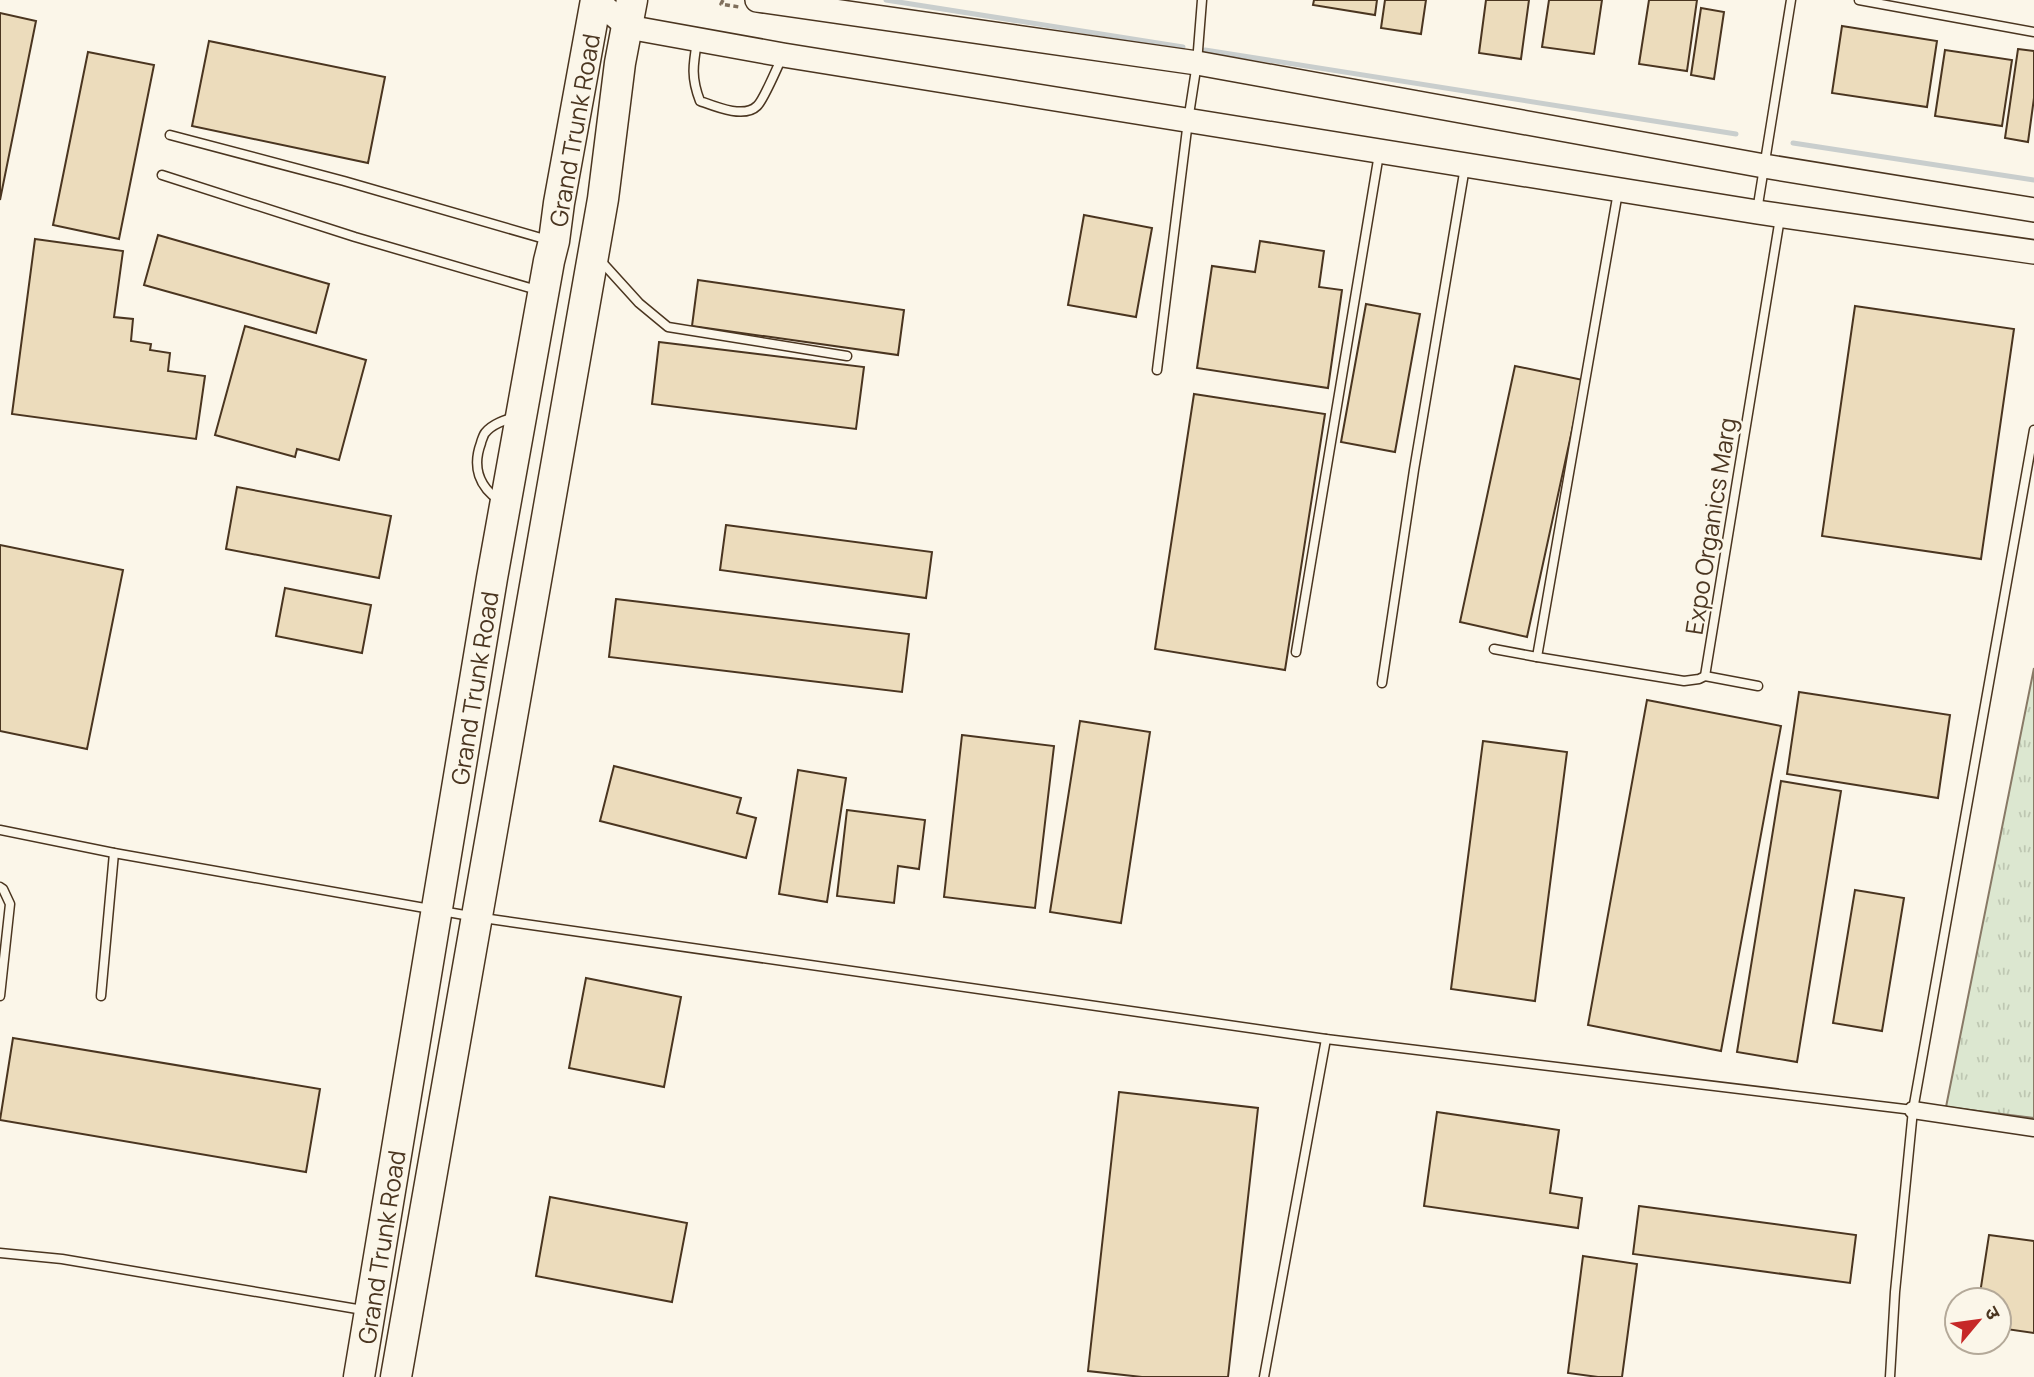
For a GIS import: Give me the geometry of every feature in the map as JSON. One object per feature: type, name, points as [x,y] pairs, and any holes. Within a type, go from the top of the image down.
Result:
[{"type":"highway","name":"Grand Trunk Road","points":[[359,1377],[492,578],[596,0]]},
{"type":"highway","name":"Grand Trunk Road","points":[[396,1377],[594,252],[620,63],[630,14]]},
{"type":"highway","points":[[522,407],[566,407]]},
{"type":"highway","points":[[492,578],[535,585]]},
{"type":"street","points":[[596,0],[697,39],[783,55],[1757,212],[2034,252]]},
{"type":"street","points":[[757,0],[1197,63],[1764,166],[2034,210]]},
{"type":"street","points":[[1913,1110],[2034,1128]]},
{"type":"lane","points":[[1157,370],[1197,63],[1202,0]]},
{"type":"lane","points":[[1757,212],[1791,0]]},
{"type":"lane","points":[[1859,0],[2034,32]]},
{"type":"lane","points":[[697,39],[692,72],[700,101],[727,110],[748,111],[758,106],[783,55]]},
{"type":"lane","points":[[170,135],[554,242]]},
{"type":"lane","points":[[1296,652],[1380,151]]},
{"type":"lane","points":[[1382,683],[1465,164]]},
{"type":"lane","points":[[162,175],[355,237],[543,292]]},
{"type":"lane","points":[[1537,657],[1619,188]]},
{"type":"lane","name":"Expo Organics Marg","points":[[1705,676],[1781,215]]},
{"type":"lane","points":[[594,252],[639,303],[668,327],[847,356]]},
{"type":"lane","points":[[1890,1377],[1895,1292],[1913,1110],[2034,430]]},
{"type":"lane","points":[[1494,649],[1684,681],[1705,676],[1758,686]]},
{"type":"lane","points":[[0,831],[477,917],[1326,1039],[1913,1110]]},
{"type":"lane","points":[[101,996],[114,853]]},
{"type":"lane","points":[[0,887],[10,904],[0,996]]},
{"type":"lane","points":[[1264,1377],[1326,1039]]},
{"type":"lane","points":[[0,1253],[62,1259],[369,1311]]},
{"type":"green space","points":[[2034,668],[2034,1118],[1946,1107]]},
{"type":"building","points":[[1314,0],[1377,0],[1375,15],[1313,5]]},
{"type":"building","points":[[1385,0],[1426,0],[1421,34],[1381,28]]},
{"type":"building","points":[[1486,0],[1529,0],[1521,59],[1479,53]]},
{"type":"building","points":[[1549,0],[1602,0],[1594,54],[1542,47]]},
{"type":"building","points":[[1649,0],[1697,0],[1687,71],[1639,64]]},
{"type":"building","points":[[1701,8],[1724,12],[1714,79],[1691,75]]},
{"type":"building","points":[[0,13],[36,21],[0,200]]},
{"type":"building","points":[[1842,26],[1937,41],[1927,107],[1832,93]]},
{"type":"building","points":[[209,41],[385,77],[368,163],[192,126]]},
{"type":"building","points":[[2018,49],[2034,51],[2034,98],[2028,142],[2005,138]]},
{"type":"building","points":[[1945,50],[2012,60],[2002,126],[1935,116]]},
{"type":"building","points":[[88,52],[154,65],[119,239],[53,225]]},
{"type":"building","points":[[1084,215],[1152,228],[1136,317],[1068,305]]},
{"type":"building","points":[[158,235],[329,284],[316,333],[144,285]]},
{"type":"building","points":[[35,239],[123,251],[114,317],[133,319],[131,341],[151,344],[150,350],[170,353],[168,371],[205,376],[196,439],[12,414]]},
{"type":"building","points":[[1260,241],[1324,251],[1319,287],[1342,290],[1328,388],[1197,368],[1212,266],[1255,272]]},
{"type":"building","points":[[698,280],[904,310],[898,355],[692,326]]},
{"type":"building","points":[[1366,304],[1420,314],[1395,452],[1341,442]]},
{"type":"building","points":[[1855,306],[2014,329],[1981,559],[1822,536]]},
{"type":"building","points":[[245,326],[366,360],[339,460],[297,449],[295,457],[215,435]]},
{"type":"building","points":[[659,342],[864,367],[856,429],[652,404]]},
{"type":"building","points":[[1515,366],[1583,380],[1527,637],[1460,622]]},
{"type":"building","points":[[1194,394],[1325,414],[1285,670],[1155,649]]},
{"type":"building","points":[[237,487],[391,516],[379,578],[226,549]]},
{"type":"building","points":[[726,525],[932,552],[926,598],[720,570]]},
{"type":"building","points":[[0,545],[123,570],[87,749],[0,731]]},
{"type":"building","points":[[285,588],[371,605],[362,653],[276,636]]},
{"type":"building","points":[[616,599],[909,634],[902,692],[609,657]]},
{"type":"building","points":[[1799,692],[1950,715],[1938,798],[1787,774]]},
{"type":"building","points":[[1647,700],[1781,726],[1721,1051],[1588,1025]]},
{"type":"building","points":[[1080,721],[1150,732],[1121,923],[1050,912]]},
{"type":"building","points":[[962,735],[1054,746],[1035,908],[944,897]]},
{"type":"building","points":[[1483,741],[1567,752],[1535,1001],[1451,989]]},
{"type":"building","points":[[614,766],[741,798],[737,813],[756,818],[746,858],[600,821]]},
{"type":"building","points":[[798,770],[846,778],[827,902],[779,894]]},
{"type":"building","points":[[1781,781],[1841,791],[1797,1062],[1737,1052]]},
{"type":"building","points":[[847,810],[925,820],[919,869],[898,866],[894,903],[837,896]]},
{"type":"building","points":[[1855,890],[1904,898],[1882,1031],[1833,1023]]},
{"type":"building","points":[[586,978],[681,997],[664,1087],[569,1068]]},
{"type":"building","points":[[13,1038],[320,1089],[306,1172],[0,1120]]},
{"type":"building","points":[[1119,1092],[1258,1108],[1228,1377],[1142,1377],[1088,1371]]},
{"type":"building","points":[[1437,1112],[1559,1130],[1550,1193],[1582,1198],[1578,1228],[1424,1206]]},
{"type":"building","points":[[550,1197],[687,1223],[672,1302],[536,1276]]},
{"type":"building","points":[[1639,1206],[1856,1235],[1850,1283],[1633,1254]]},
{"type":"building","points":[[1989,1235],[2034,1241],[2034,1333],[2013,1330],[2013,1286],[1981,1286]]},
{"type":"building","points":[[1583,1256],[1637,1264],[1622,1377],[1568,1373]]},
{"type":"waterway","points":[[886,0],[1183,47]]},
{"type":"waterway","points":[[1205,50],[1736,134]]},
{"type":"waterway","points":[[1793,143],[2034,180]]}]
